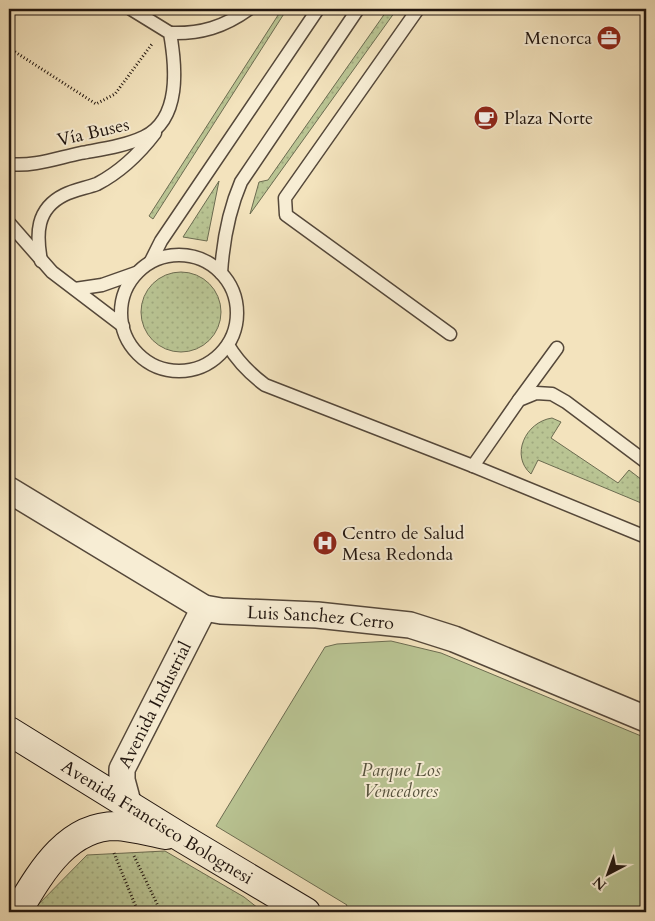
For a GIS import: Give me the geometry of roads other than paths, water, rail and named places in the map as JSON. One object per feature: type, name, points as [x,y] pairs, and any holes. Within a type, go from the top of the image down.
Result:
[{"type":"main road","name":"Avenida Francisco Bolognesi","points":[[9,731],[117,820],[182,838],[283,903],[306,912]]},
{"type":"main road","points":[[18,912],[36,881],[55,855],[77,836],[117,820]]},
{"type":"street","name":"Luis Sanchez Cerro","points":[[9,490],[204,608],[221,611],[317,615],[410,625],[454,639],[646,719]]},
{"type":"street","name":"Avenida Industrial","points":[[117,820],[123,787],[122,769],[204,608]]},
{"type":"lane","points":[[131,9],[166,31],[197,33],[226,24],[249,9]]},
{"type":"lane","points":[[151,261],[161,241],[318,9]]},
{"type":"lane","points":[[221,273],[222,254],[233,202],[241,182],[358,9]]},
{"type":"lane","points":[[418,9],[286,198],[286,215],[450,334]]},
{"type":"lane","points":[[41,261],[37,244],[38,226],[43,212],[64,195],[97,183],[120,169],[140,151],[161,126],[170,104],[175,79],[174,57],[166,31]]},
{"type":"lane","name":"Vía Buses","points":[[9,164],[28,164],[126,144],[145,137],[161,126]]},
{"type":"lane","points":[[9,223],[41,261],[122,326]]},
{"type":"lane","points":[[75,289],[102,285],[136,273],[151,261],[169,255],[188,255],[206,261],[221,273],[232,289],[237,308],[236,327],[228,345],[215,359],[198,368],[179,371],[160,367],[143,358],[130,344],[122,326],[121,307],[126,289],[136,273]]},
{"type":"lane","points":[[228,345],[238,362],[250,375],[265,385],[473,466],[646,537]]},
{"type":"lane","points":[[473,466],[557,348]]},
{"type":"lane","points":[[519,400],[536,393],[552,394],[566,402],[646,462]]},
{"type":"place","name":"Menorca","points":[[609,38]]},
{"type":"place","name":"Plaza Norte","points":[[486,118]]},
{"type":"place","name":"Centro de Salud Mesa Redonda","points":[[325,543]]},
{"type":"park label","name":"Parque Los Vencedores","points":[[401,780]]}]
